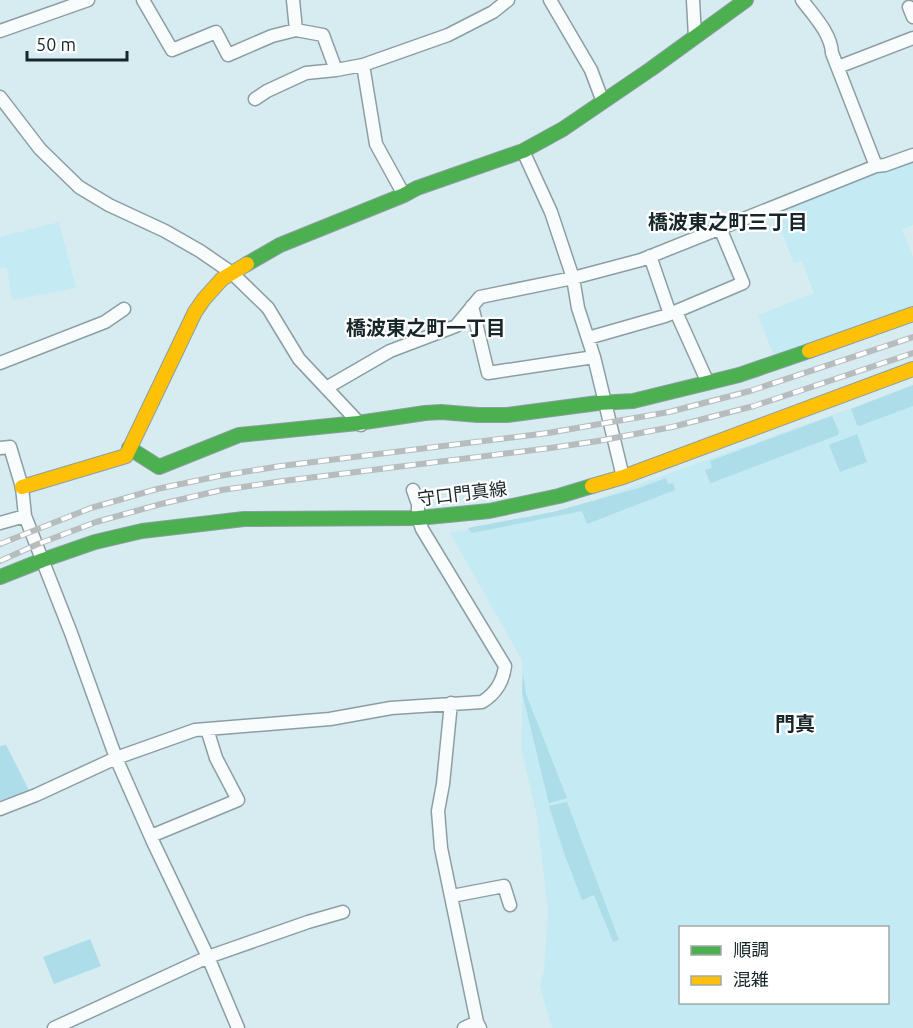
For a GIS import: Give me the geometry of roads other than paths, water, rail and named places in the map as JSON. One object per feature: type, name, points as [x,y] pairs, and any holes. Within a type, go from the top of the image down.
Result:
[{"type":"street","points":[[0,31],[88,0]]},
{"type":"street","points":[[143,0],[172,50],[216,32],[228,55],[273,36],[296,30],[323,35],[336,70]]},
{"type":"street","points":[[293,0],[296,30]]},
{"type":"street","points":[[255,99],[306,73],[363,65],[448,35],[494,12],[508,0]]},
{"type":"street","points":[[550,0],[591,70],[603,102]]},
{"type":"street","points":[[693,0],[695,37]]},
{"type":"street","points":[[22,488],[126,456],[195,312],[222,279],[280,245],[417,188],[523,151],[563,129],[603,102],[746,0]]},
{"type":"street","points":[[802,0],[832,46],[832,53],[876,166]]},
{"type":"street","points":[[838,67],[913,38]]},
{"type":"street","points":[[363,65],[376,144],[404,195]]},
{"type":"street","points":[[0,97],[40,149],[79,187],[109,205],[200,250],[232,273],[267,308],[299,359],[362,426]]},
{"type":"street","points":[[523,151],[551,212],[573,278],[578,308],[594,357],[623,477]]},
{"type":"street","points":[[326,388],[390,351],[456,326],[480,297],[573,278],[650,256],[876,166],[913,155]]},
{"type":"street","points":[[588,338],[673,313],[742,283],[720,228]]},
{"type":"street","points":[[650,256],[673,313],[708,384]]},
{"type":"street","points":[[472,306],[488,373],[594,357]]},
{"type":"street","points":[[0,363],[105,322],[124,309]]},
{"type":"street","points":[[129,448],[159,467],[239,435],[362,426],[425,413],[507,415],[605,402],[633,401],[738,375],[913,314]]},
{"type":"street","name":"守口門真線","points":[[0,577],[95,542],[142,531],[244,519],[418,518],[489,511],[559,496],[623,477],[913,369]]},
{"type":"street","points":[[5,447],[22,488],[25,516],[116,758],[208,957],[238,1028]]},
{"type":"street","points":[[0,809],[116,758],[195,730],[330,719],[391,708],[482,702],[493,695],[504,675],[505,666],[422,529],[413,490]]},
{"type":"street","points":[[0,523],[25,516]]},
{"type":"street","points":[[451,703],[438,811],[441,848],[478,1025],[464,1028]]},
{"type":"street","points":[[151,836],[238,800],[216,758],[207,729]]},
{"type":"street","points":[[452,896],[504,886],[510,905]]},
{"type":"street","points":[[54,1028],[208,957],[343,912]]},
{"type":"railway","points":[[0,544],[91,508],[157,489],[219,476],[281,466],[548,433],[669,412],[750,391],[913,337]]},
{"type":"railway","points":[[0,561],[96,522],[222,490],[550,448],[672,427],[754,406],[913,353]]},
{"type":"district","name":"橋波東之町三丁目","points":[[728,221]]},
{"type":"district","name":"橋波東之町一丁目","points":[[426,327]]},
{"type":"district","name":"門真","points":[[795,723]]}]
